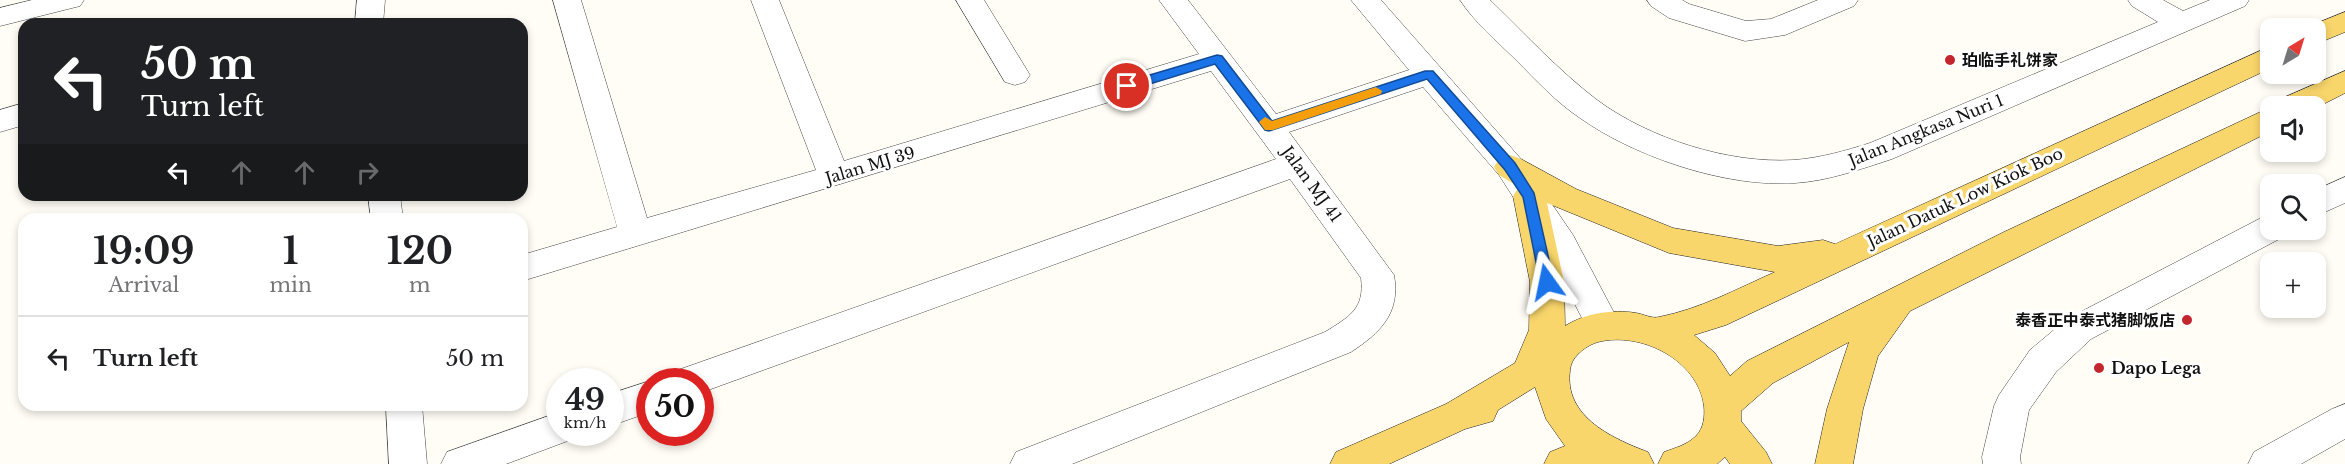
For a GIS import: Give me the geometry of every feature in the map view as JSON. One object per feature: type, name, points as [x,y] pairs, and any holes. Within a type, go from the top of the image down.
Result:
[{"type":"main road","points":[[2326,30],[2345,21]]},
{"type":"main road","name":"Jalan Datuk Low Kiok Boo","points":[[1657,332],[1714,315],[2260,61]]},
{"type":"main road","points":[[2314,96],[2345,81]]},
{"type":"main road","points":[[1677,464],[1694,459],[1712,445],[1722,415],[1760,372],[1899,300],[2260,123]]},
{"type":"main road","points":[[1510,167],[1565,198],[1669,240],[1778,259],[1850,250]]},
{"type":"main road","points":[[1349,464],[1459,415],[1528,373],[1547,330],[1547,282],[1529,196]]},
{"type":"main road","points":[[1834,464],[1845,409],[1862,351],[1899,300]]},
{"type":"main road","points":[[1621,460],[1582,438],[1562,416],[1552,392],[1552,368],[1561,348],[1579,334],[1604,326],[1630,326],[1657,332],[1676,342],[1701,362],[1718,387],[1722,415],[1753,464]]},
{"type":"main road","points":[[1459,415],[1552,392]]},
{"type":"main road","points":[[1563,464],[1575,459],[1621,460]]},
{"type":"street","points":[[0,17],[70,0]]},
{"type":"street","points":[[567,0],[636,235]]},
{"type":"street","points":[[765,0],[834,176]]},
{"type":"street","points":[[970,0],[1015,75]]},
{"type":"street","name":"Jalan MJ 41","points":[[1029,464],[1338,342],[1355,332],[1369,318],[1379,303],[1381,291],[1377,275],[1297,164],[1173,0]]},
{"type":"street","points":[[1365,0],[1510,167],[1561,244],[1604,326]]},
{"type":"street","name":"Jalan Angkasa Nuri 1","points":[[1474,0],[1564,89],[1605,120],[1656,144],[1724,164],[1784,172],[1836,165],[1881,151],[2235,0]]},
{"type":"street","points":[[1661,0],[1679,11],[1713,11],[1745,31],[1775,28],[1844,0]]},
{"type":"street","points":[[2142,0],[2182,23]]},
{"type":"street","name":"Jalan MJ 39","points":[[528,266],[1217,59]]},
{"type":"street","points":[[1269,127],[1429,74]]},
{"type":"street","points":[[0,121],[18,116]]},
{"type":"street","points":[[714,373],[1297,164]]},
{"type":"street","points":[[2326,199],[2345,189]]},
{"type":"street","points":[[2002,464],[2001,456],[2012,406],[2043,361],[2079,329],[2260,234]]},
{"type":"street","points":[[404,411],[408,464]]},
{"type":"street","points":[[2267,464],[2345,420]]},
{"type":"street","points":[[460,464],[546,433]]},
{"type":"slow traffic","points":[[1265,122],[1269,127],[1376,91]]},
{"type":"place","name":"珀临手礼饼家","points":[[1950,60]]},
{"type":"place","name":"泰香正中泰式猪脚饭店","points":[[2187,320]]},
{"type":"place","name":"Dapo Lega","points":[[2099,368]]},
{"type":"route","points":[[1127,86],[1217,59],[1269,127],[1429,74],[1510,167],[1529,196],[1547,282]]}]
